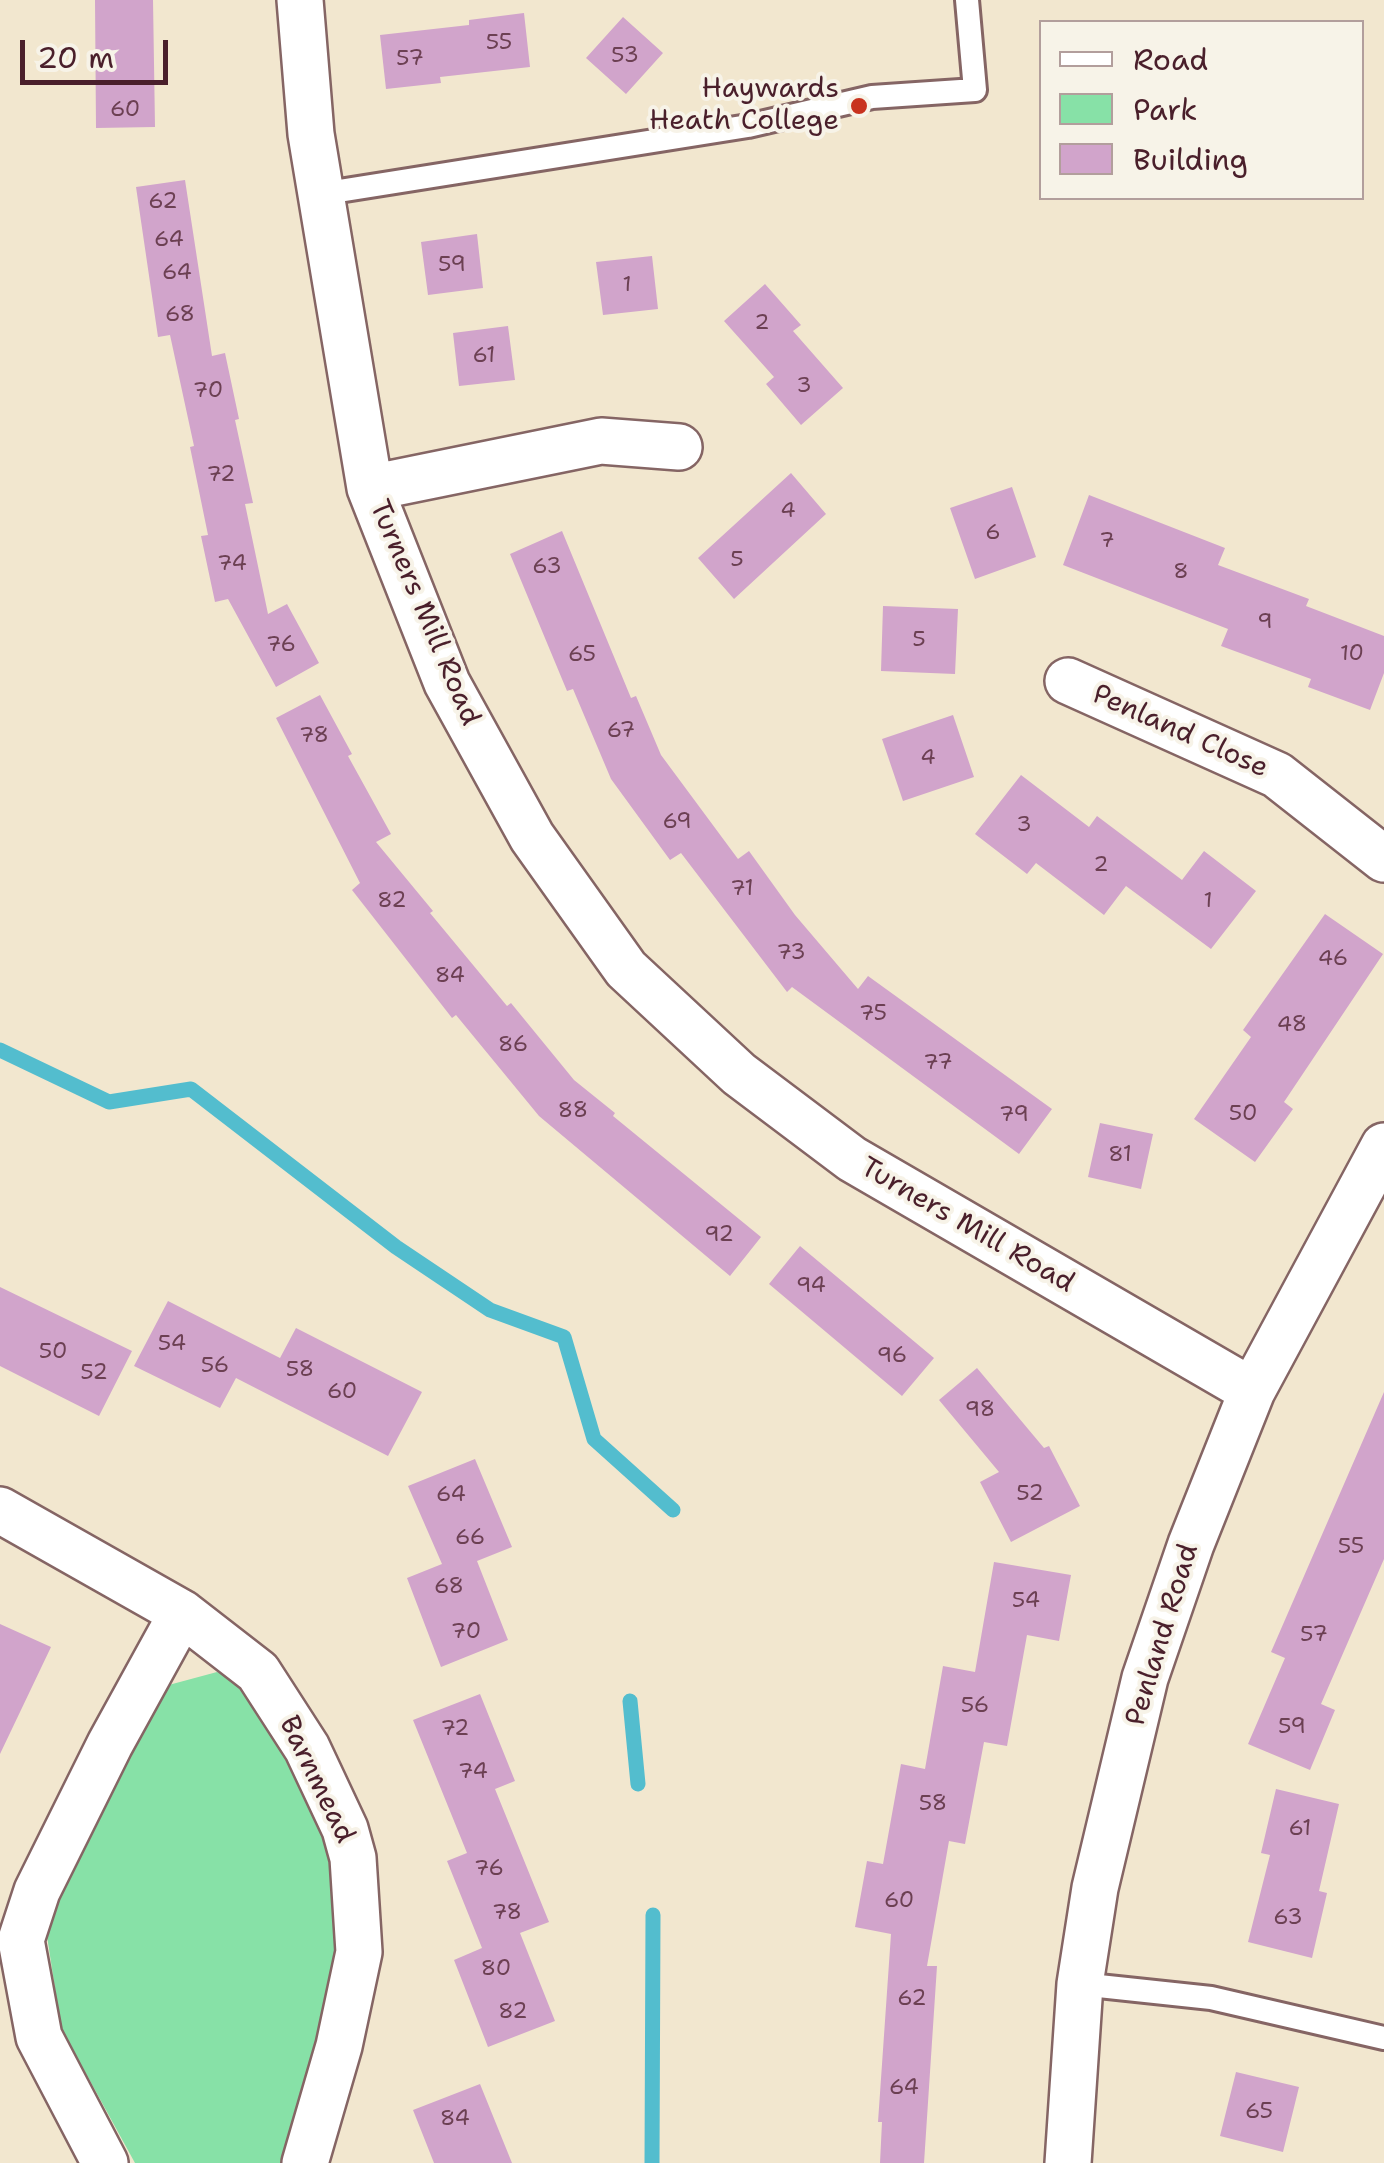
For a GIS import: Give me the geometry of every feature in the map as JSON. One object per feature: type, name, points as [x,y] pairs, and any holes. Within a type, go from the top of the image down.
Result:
[{"type":"street","name":"Turners Mill Road","points":[[300,0],[311,134],[370,488],[447,683],[532,838],[626,969],[739,1074],[852,1160],[1252,1391]]},
{"type":"street","points":[[370,488],[601,441],[679,448]]},
{"type":"street","name":"Penland Close","points":[[1068,682],[1277,775],[1384,859]]},
{"type":"street","name":"Penland Road","points":[[1068,2163],[1080,1984],[1095,1888],[1145,1678],[1191,1544],[1252,1391],[1384,1146]]},
{"type":"street","name":"Barnmead","points":[[0,1510],[182,1613],[258,1672],[307,1748],[345,1829],[353,1858],[360,1952],[306,2163]]},
{"type":"street","points":[[105,2163],[38,2037],[11,1942],[110,1744],[182,1613]]},
{"type":"lane","points":[[320,194],[748,126],[872,97],[974,90],[967,0]]},
{"type":"lane","points":[[1080,1984],[1212,1998],[1384,2038]]},
{"type":"green space","points":[[217,1672],[248,1685],[294,1760],[338,1864],[336,1954],[322,2044],[290,2163],[135,2163],[61,2028],[47,1936],[59,1897],[165,1686]]},
{"type":"building","points":[[95,0],[153,0],[155,127],[96,128]]},
{"type":"building","points":[[524,13],[530,67],[440,77],[441,83],[386,89],[380,35],[469,25],[469,20]]},
{"type":"building","points":[[623,17],[663,53],[626,94],[586,58]]},
{"type":"building","points":[[185,180],[212,356],[225,353],[239,419],[235,420],[253,503],[245,504],[268,614],[287,604],[319,663],[276,687],[228,599],[215,602],[201,536],[208,535],[190,447],[194,446],[170,335],[158,337],[136,187]]},
{"type":"building","points":[[477,234],[483,288],[428,295],[421,242]]},
{"type":"building","points":[[652,256],[658,309],[603,315],[596,262]]},
{"type":"building","points":[[765,284],[801,325],[793,331],[843,388],[801,425],[766,384],[774,377],[724,321]]},
{"type":"building","points":[[508,326],[515,380],[459,386],[453,333]]},
{"type":"building","points":[[791,473],[826,514],[734,599],[698,558]]},
{"type":"building","points":[[1012,487],[1036,557],[975,579],[950,508]]},
{"type":"building","points":[[1089,495],[1225,548],[1218,565],[1309,599],[1306,606],[1384,636],[1384,673],[1370,710],[1308,687],[1311,679],[1221,646],[1228,629],[1063,565]]},
{"type":"building","points":[[562,531],[631,698],[636,696],[661,755],[738,859],[749,851],[795,915],[858,989],[868,976],[1052,1109],[1019,1154],[792,987],[787,992],[681,853],[670,860],[611,779],[573,689],[567,691],[510,554]]},
{"type":"building","points":[[883,606],[958,609],[955,674],[881,671]]},
{"type":"building","points":[[320,695],[391,834],[376,842],[433,911],[430,913],[574,1080],[761,1237],[730,1276],[539,1116],[456,1015],[452,1018],[352,890],[360,883],[276,718]]},
{"type":"building","points":[[953,715],[974,777],[903,801],[882,739]]},
{"type":"building","points":[[1021,775],[1089,827],[1097,816],[1182,880],[1204,851],[1256,891],[1211,949],[1126,886],[1104,915],[1036,863],[1027,874],[975,834]]},
{"type":"building","points":[[1325,914],[1383,954],[1284,1102],[1293,1109],[1255,1162],[1194,1119],[1251,1037],[1243,1030]]},
{"type":"building","points":[[1100,1123],[1153,1134],[1141,1189],[1088,1177]]},
{"type":"building","points":[[800,1246],[934,1358],[902,1396],[769,1284]]},
{"type":"building","points":[[0,1287],[132,1351],[99,1416],[0,1366]]},
{"type":"building","points":[[168,1301],[280,1358],[296,1328],[422,1392],[388,1456],[236,1378],[220,1408],[134,1366]]},
{"type":"building","points":[[977,1368],[1044,1448],[1049,1446],[1080,1506],[1011,1542],[980,1482],[999,1472],[939,1400]]},
{"type":"building","points":[[1384,1392],[1384,1559],[1321,1704],[1335,1710],[1310,1770],[1248,1744],[1285,1658],[1271,1652]]},
{"type":"building","points":[[475,1459],[512,1547],[477,1561],[508,1640],[441,1667],[407,1578],[442,1564],[408,1486]]},
{"type":"building","points":[[994,1562],[1071,1575],[1059,1641],[1027,1635],[1007,1746],[984,1742],[965,1844],[949,1841],[927,1966],[937,1966],[924,2163],[880,2163],[882,2122],[878,2122],[891,1934],[855,1927],[867,1861],[883,1864],[901,1764],[925,1769],[943,1666],[975,1672]]},
{"type":"building","points":[[0,1624],[51,1647],[0,1754]]},
{"type":"building","points":[[480,1694],[515,1781],[495,1789],[549,1922],[520,1933],[555,2021],[488,2047],[454,1960],[482,1948],[447,1861],[467,1853],[413,1720]]},
{"type":"building","points":[[1276,1789],[1339,1804],[1319,1891],[1327,1893],[1312,1958],[1248,1942],[1270,1855],[1261,1853]]},
{"type":"building","points":[[1236,2072],[1299,2087],[1283,2152],[1220,2136]]},
{"type":"building","points":[[480,2084],[512,2163],[434,2163],[413,2110]]},
{"type":"waterway","points":[[0,1050],[109,1102],[191,1089],[396,1247],[490,1310],[564,1337],[594,1439],[673,1510]]},
{"type":"waterway","points":[[630,1701],[638,1784]]},
{"type":"waterway","points":[[652,2163],[653,1915]]},
{"type":"place","name":"Haywards Heath College","points":[[859,106]]}]
